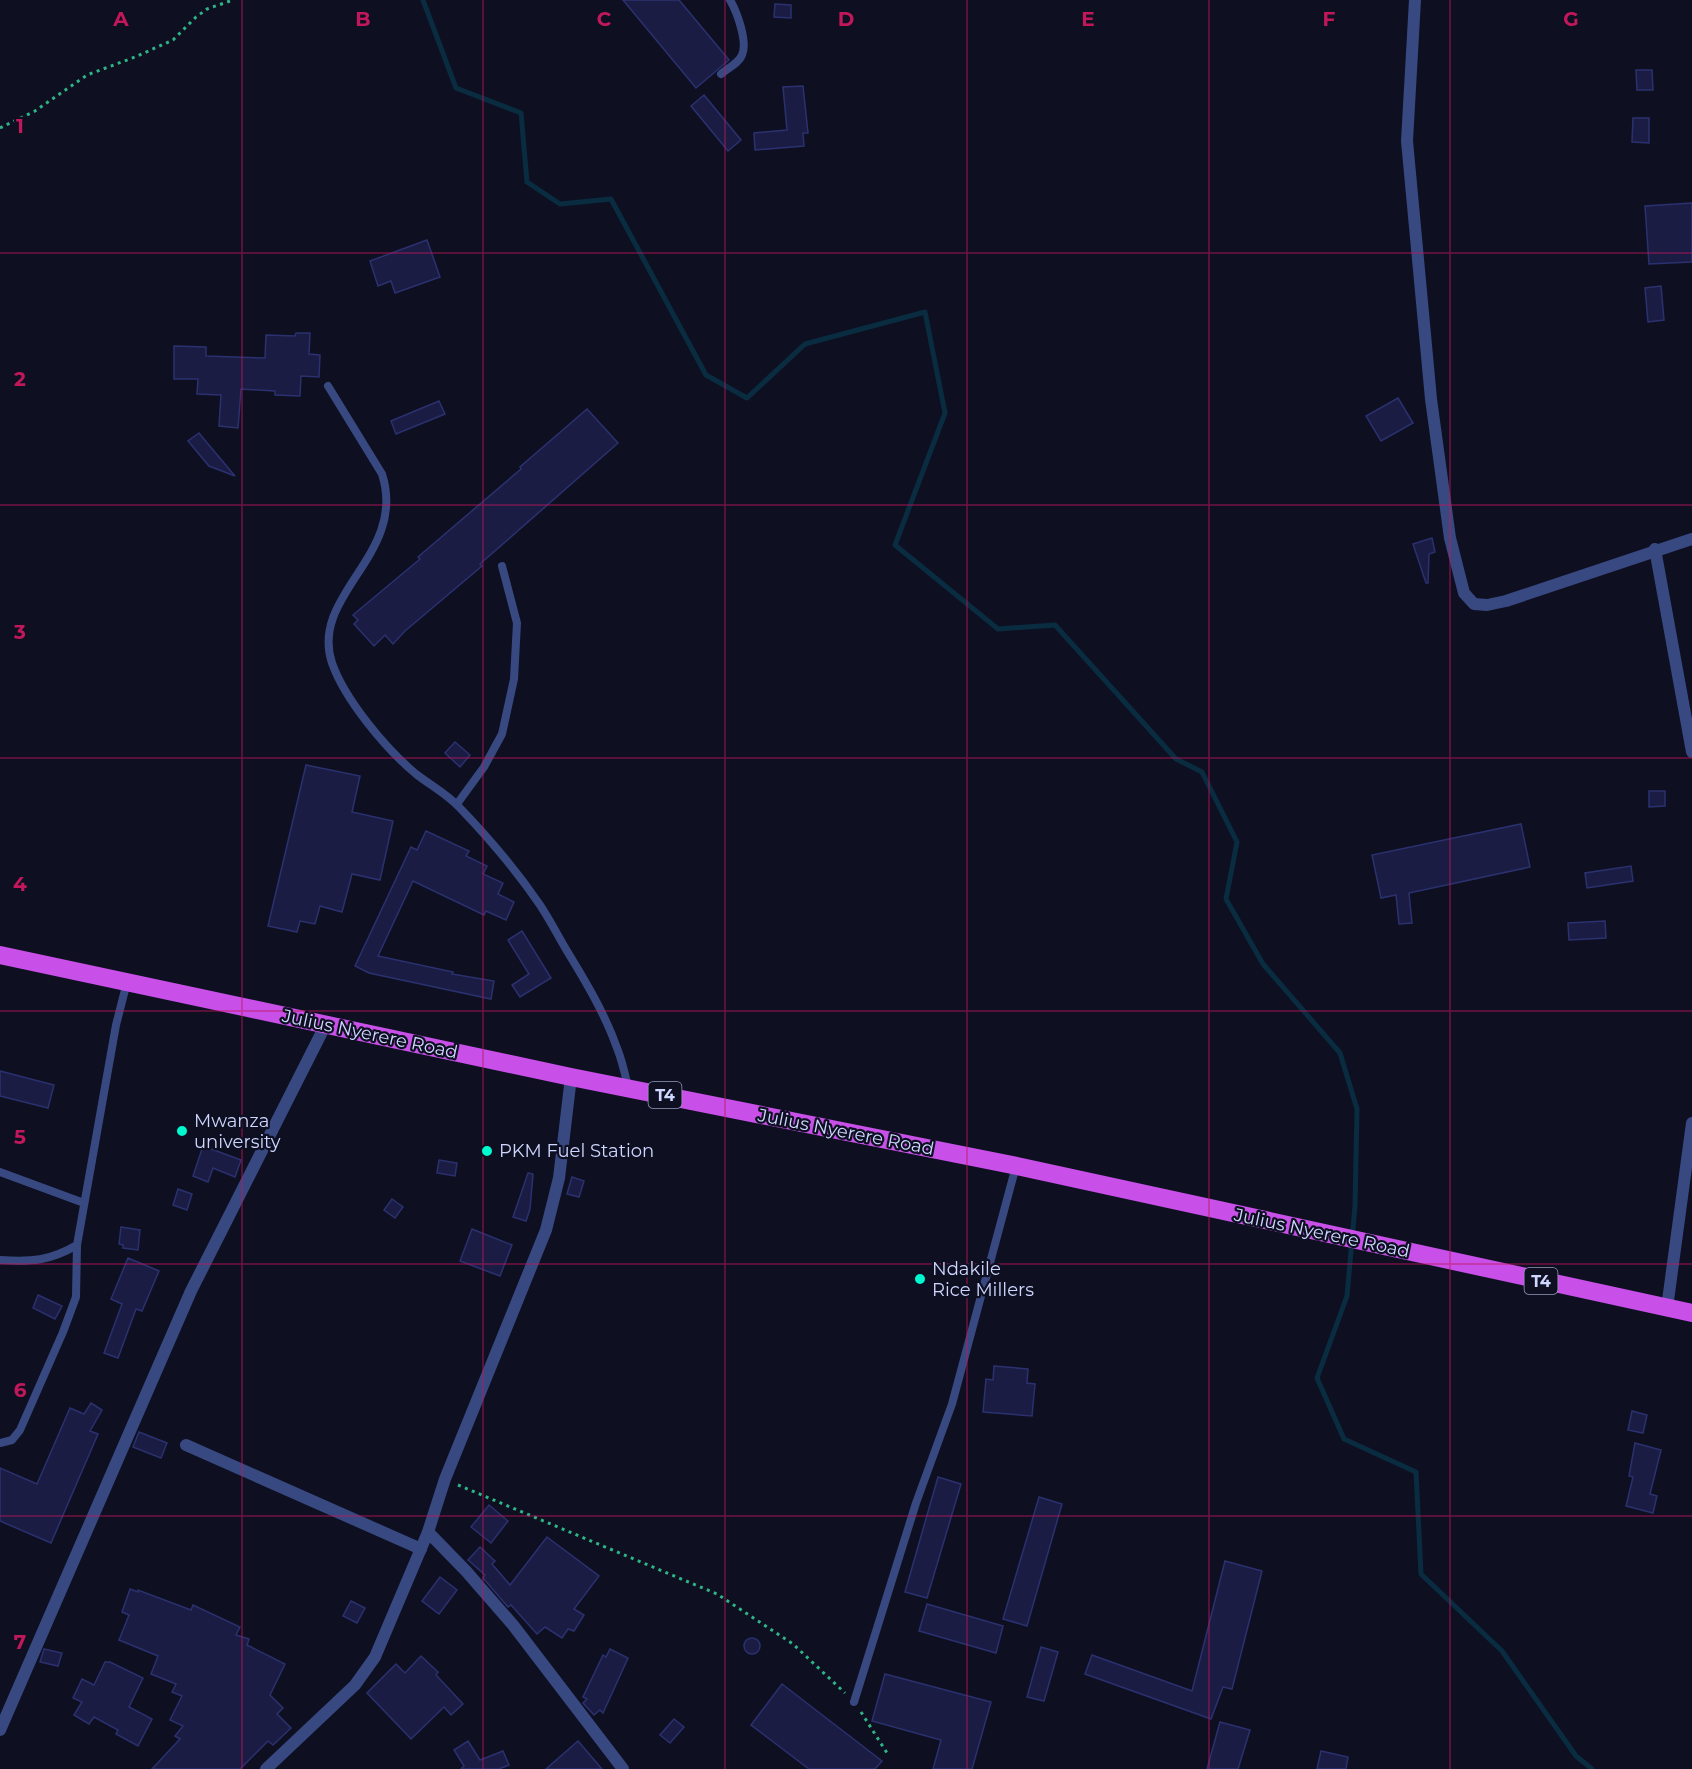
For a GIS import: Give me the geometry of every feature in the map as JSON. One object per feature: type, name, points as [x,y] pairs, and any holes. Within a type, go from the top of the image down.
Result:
[{"type":"highway","name":"Julius Nyerere Road","points":[[0,955],[571,1077],[1017,1166],[1692,1313]]},
{"type":"street","points":[[1414,0],[1407,141],[1433,410],[1450,538],[1464,592],[1474,604],[1486,606],[1655,549],[1692,539]]},
{"type":"street","points":[[1655,549],[1692,752]]},
{"type":"street","points":[[0,1730],[191,1291],[326,1024]]},
{"type":"street","points":[[266,1769],[355,1685],[375,1657],[428,1532],[445,1479],[546,1230],[559,1178],[571,1077]]},
{"type":"street","points":[[1667,1308],[1692,1123]]},
{"type":"street","points":[[186,1445],[421,1549]]},
{"type":"street","points":[[428,1532],[513,1625],[623,1769]]},
{"type":"lane","points":[[721,74],[736,63],[743,54],[744,43],[730,0]]},
{"type":"lane","points":[[328,386],[382,474],[386,486],[387,505],[377,544],[334,612],[329,642],[332,662],[343,687],[388,748],[416,774],[457,804],[495,846],[540,905],[601,1010],[617,1048],[628,1088]]},
{"type":"lane","points":[[457,804],[484,767],[502,734],[514,679],[517,623],[502,566]]},
{"type":"lane","points":[[0,1443],[12,1440],[20,1430],[76,1297],[77,1245],[116,1025],[127,982]]},
{"type":"lane","points":[[854,1702],[916,1503],[952,1404],[1017,1166]]},
{"type":"lane","points":[[0,1172],[84,1203]]},
{"type":"lane","points":[[0,1260],[23,1262],[47,1259],[77,1245]]},
{"type":"path","points":[[0,128],[35,111],[87,75],[173,40],[201,13],[233,0]]},
{"type":"path","points":[[445,1479],[717,1594],[793,1644],[854,1702],[887,1753]]},
{"type":"building","points":[[623,0],[679,0],[729,60],[696,88]]},
{"type":"building","points":[[775,4],[791,5],[791,18],[774,17]]},
{"type":"building","points":[[1636,70],[1652,70],[1653,90],[1637,90]]},
{"type":"building","points":[[803,86],[808,133],[803,133],[804,146],[755,150],[754,133],[787,130],[783,87]]},
{"type":"building","points":[[704,95],[741,140],[728,151],[691,106]]},
{"type":"building","points":[[1633,118],[1649,118],[1649,143],[1632,142]]},
{"type":"building","points":[[1692,203],[1692,262],[1649,264],[1645,206]]},
{"type":"building","points":[[427,240],[440,277],[395,293],[391,281],[378,286],[370,261]]},
{"type":"building","points":[[1661,286],[1664,320],[1648,322],[1645,288]]},
{"type":"building","points":[[296,333],[310,333],[309,354],[320,355],[319,377],[301,376],[300,396],[275,395],[275,391],[241,389],[238,428],[219,426],[221,395],[197,394],[198,379],[174,379],[174,346],[206,347],[206,356],[265,358],[266,335],[295,336]]},
{"type":"building","points":[[1398,398],[1413,423],[1381,441],[1366,416]]},
{"type":"building","points":[[439,401],[445,414],[396,434],[391,421]]},
{"type":"building","points":[[587,409],[618,443],[393,644],[385,635],[374,646],[354,624],[358,620],[353,615],[420,559],[418,557]]},
{"type":"building","points":[[199,433],[235,476],[209,466],[188,441]]},
{"type":"building","points":[[1432,538],[1435,552],[1429,554],[1428,583],[1426,583],[1413,544]]},
{"type":"building","points":[[455,742],[470,755],[460,767],[445,753]]},
{"type":"building","points":[[306,765],[360,776],[352,812],[393,821],[380,880],[352,874],[342,912],[320,906],[315,924],[300,921],[297,932],[268,926]]},
{"type":"building","points":[[1649,791],[1665,791],[1665,806],[1649,807]]},
{"type":"building","points":[[1521,824],[1530,867],[1409,893],[1412,923],[1399,924],[1396,895],[1381,898],[1372,855]]},
{"type":"building","points":[[426,831],[469,851],[466,856],[487,866],[483,874],[503,883],[498,894],[514,902],[506,920],[486,911],[484,915],[413,881],[378,956],[453,972],[452,974],[494,981],[491,999],[369,973],[355,966],[411,847],[417,850]]},
{"type":"building","points":[[1631,866],[1633,881],[1587,888],[1585,873]]},
{"type":"building","points":[[1605,921],[1606,938],[1569,940],[1568,923]]},
{"type":"building","points":[[522,931],[551,978],[520,997],[512,985],[529,974],[508,940]]},
{"type":"building","points":[[0,1071],[54,1085],[48,1108],[0,1096]]},
{"type":"building","points":[[203,1146],[241,1160],[235,1177],[213,1168],[208,1182],[193,1176]]},
{"type":"building","points":[[439,1160],[457,1163],[455,1176],[437,1173]]},
{"type":"building","points":[[528,1173],[533,1174],[530,1209],[526,1221],[513,1217]]},
{"type":"building","points":[[572,1177],[584,1181],[579,1197],[567,1194]]},
{"type":"building","points":[[178,1189],[192,1194],[187,1210],[173,1205]]},
{"type":"building","points":[[392,1199],[403,1207],[395,1218],[384,1210]]},
{"type":"building","points":[[121,1227],[140,1230],[138,1250],[123,1248],[123,1245],[119,1244]]},
{"type":"building","points":[[472,1229],[512,1245],[500,1276],[460,1261]]},
{"type":"building","points":[[128,1258],[159,1271],[142,1311],[136,1309],[118,1358],[104,1353],[122,1304],[111,1299]]},
{"type":"building","points":[[38,1295],[62,1306],[55,1319],[33,1308]]},
{"type":"building","points":[[994,1366],[1028,1369],[1027,1383],[1035,1384],[1032,1416],[983,1412],[986,1379],[993,1380]]},
{"type":"building","points":[[91,1403],[102,1410],[90,1431],[98,1434],[51,1543],[0,1521],[0,1468],[37,1484],[70,1408],[84,1414]]},
{"type":"building","points":[[1632,1411],[1647,1415],[1643,1433],[1628,1430]]},
{"type":"building","points":[[139,1432],[167,1443],[161,1458],[133,1447]]},
{"type":"building","points":[[1635,1443],[1661,1450],[1650,1494],[1657,1496],[1653,1513],[1626,1506],[1633,1477],[1629,1476]]},
{"type":"building","points":[[938,1477],[961,1484],[927,1598],[905,1592]]},
{"type":"building","points":[[1039,1497],[1062,1504],[1027,1626],[1003,1619]]},
{"type":"building","points":[[489,1505],[508,1521],[491,1543],[471,1527]]},
{"type":"building","points":[[547,1537],[599,1576],[574,1609],[584,1615],[574,1631],[568,1629],[562,1638],[545,1627],[537,1634],[511,1605],[508,1607],[483,1578],[485,1575],[468,1560],[480,1547],[495,1561],[492,1564],[510,1585]]},
{"type":"building","points":[[1225,1561],[1262,1571],[1232,1689],[1223,1687],[1211,1719],[1085,1674],[1092,1655],[1192,1691]]},
{"type":"building","points":[[440,1577],[457,1590],[439,1614],[422,1601]]},
{"type":"building","points":[[130,1589],[191,1610],[193,1605],[240,1627],[236,1635],[249,1639],[247,1645],[285,1664],[270,1695],[283,1708],[277,1714],[291,1728],[273,1745],[268,1741],[240,1769],[152,1769],[180,1739],[175,1736],[183,1726],[170,1720],[182,1696],[172,1692],[176,1684],[151,1674],[158,1656],[119,1640],[129,1615],[122,1612]]},
{"type":"building","points":[[351,1601],[365,1608],[357,1623],[343,1616]]},
{"type":"building","points":[[927,1604],[1003,1626],[996,1653],[919,1631]]},
{"type":"building","points":[[752,1638],[758,1640],[760,1646],[758,1652],[752,1654],[746,1652],[744,1646],[746,1640]]},
{"type":"building","points":[[1041,1647],[1058,1652],[1044,1701],[1027,1697]]},
{"type":"building","points":[[44,1649],[62,1653],[58,1666],[40,1662]]},
{"type":"building","points":[[610,1649],[628,1658],[603,1713],[600,1710],[594,1715],[583,1703],[587,1699],[583,1697],[603,1655],[606,1657]]},
{"type":"building","points":[[421,1656],[438,1672],[436,1675],[463,1704],[451,1715],[444,1707],[411,1739],[367,1693],[396,1664],[405,1673]]},
{"type":"building","points":[[105,1662],[110,1662],[143,1678],[129,1707],[152,1719],[138,1746],[116,1734],[118,1730],[94,1717],[89,1724],[74,1715],[82,1702],[73,1698],[82,1679],[94,1685]]},
{"type":"building","points":[[885,1674],[991,1702],[972,1769],[933,1769],[941,1740],[872,1721]]},
{"type":"building","points":[[782,1684],[882,1761],[875,1769],[809,1769],[751,1725]]},
{"type":"building","points":[[674,1719],[684,1727],[670,1743],[660,1735]]},
{"type":"building","points":[[1220,1722],[1250,1730],[1238,1769],[1207,1769]]},
{"type":"building","points":[[468,1741],[480,1760],[503,1751],[509,1765],[499,1769],[461,1769],[464,1766],[454,1750]]},
{"type":"building","points":[[578,1741],[602,1769],[546,1769]]},
{"type":"building","points":[[1321,1751],[1348,1757],[1346,1769],[1317,1769]]},
{"type":"waterway","points":[[423,0],[456,88],[521,113],[527,182],[560,204],[611,199],[706,375],[747,398],[805,344],[925,312],[945,413],[895,545],[998,629],[1055,625],[1176,759],[1202,772],[1237,842],[1226,899],[1263,964],[1340,1053],[1357,1109],[1355,1206],[1347,1296],[1317,1378],[1344,1439],[1416,1472],[1421,1574],[1502,1651],[1576,1756],[1592,1769]]},
{"type":"place","name":"Mwanza university","points":[[182,1131]]},
{"type":"place","name":"PKM Fuel Station","points":[[487,1151]]},
{"type":"place","name":"Ndakile Rice Millers","points":[[920,1279]]}]
